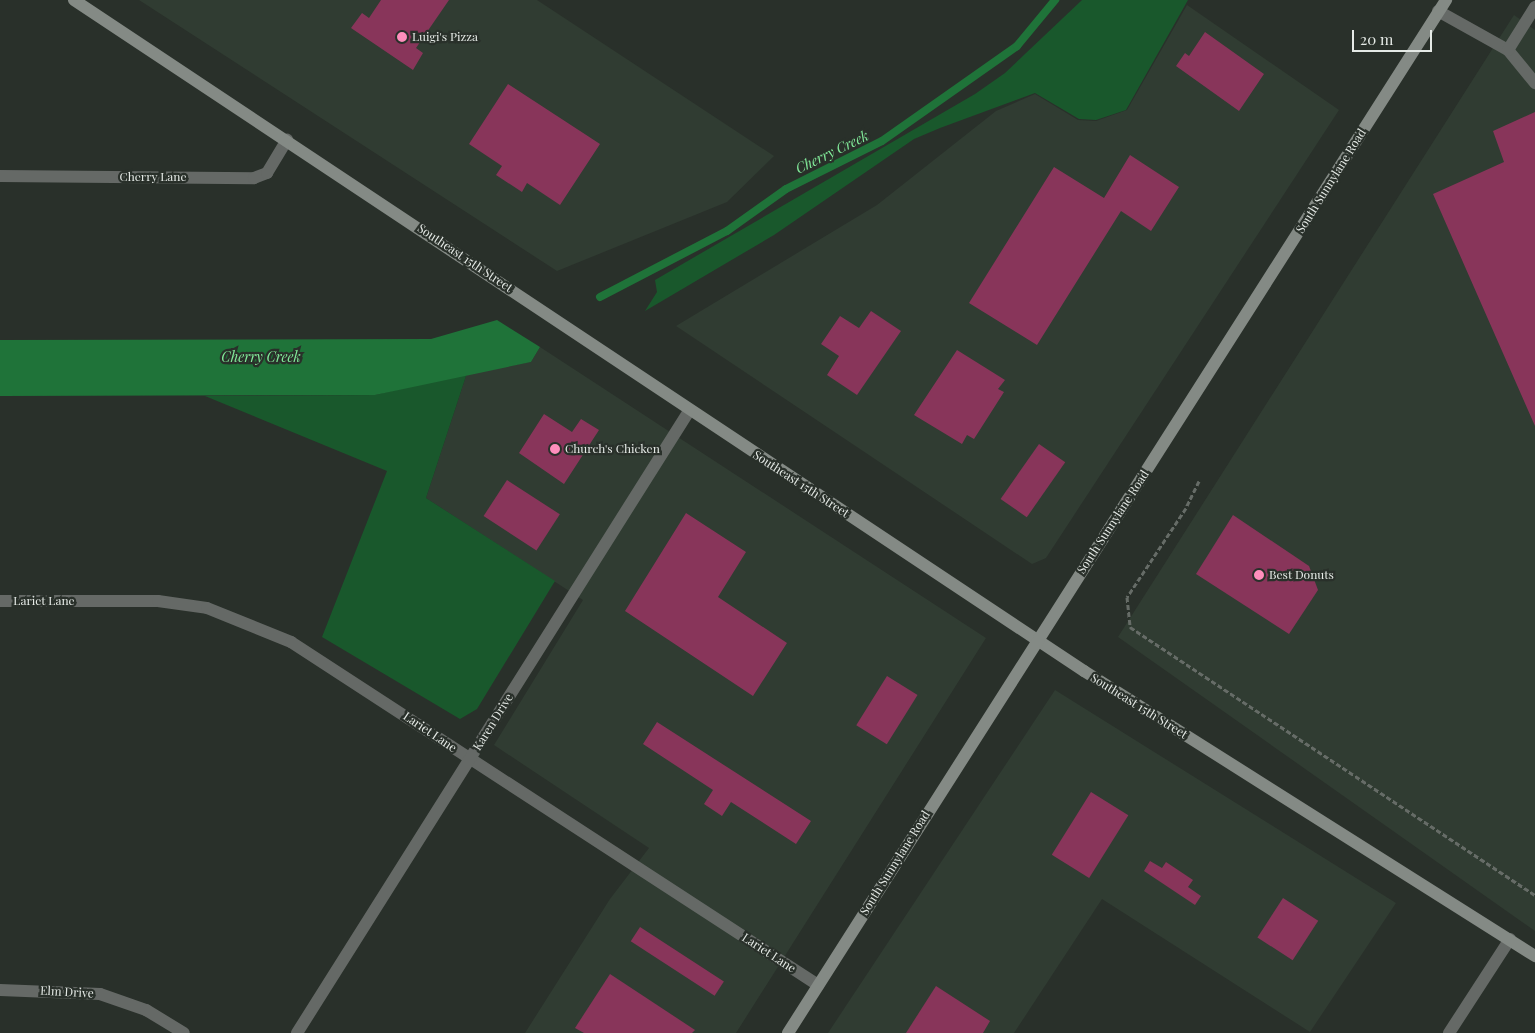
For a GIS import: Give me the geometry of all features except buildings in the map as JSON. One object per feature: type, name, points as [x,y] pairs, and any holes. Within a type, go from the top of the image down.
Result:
[{"type":"main road","name":"Southeast 15th Street","points":[[74,0],[287,140],[690,411],[1036,639],[1535,956]]},
{"type":"main road","name":"South Sunnylane Road","points":[[788,1033],[1036,639],[1446,0]]},
{"type":"street","points":[[1508,50],[1535,7]]},
{"type":"street","points":[[1438,11],[1508,50],[1535,83]]},
{"type":"street","name":"Cherry Lane","points":[[0,176],[254,178],[266,173],[287,140]]},
{"type":"street","name":"Karen Drive","points":[[297,1033],[690,411]]},
{"type":"street","name":"Lariet Lane","points":[[0,601],[158,601],[207,608],[291,642],[818,986]]},
{"type":"street","points":[[1449,1033],[1510,939]]},
{"type":"street","name":"Elm Drive","points":[[0,990],[100,994],[146,1010],[184,1033]]},
{"type":"path","points":[[1200,481],[1186,508],[1127,597],[1130,627],[1535,895]]},
{"type":"shaded area","points":[[139,0],[537,0],[774,156],[727,202],[557,271]]},
{"type":"shaded area","points":[[1082,0],[1188,0],[1126,110],[1096,120],[1079,119],[1035,93],[940,128],[914,139],[774,235],[645,311],[657,292],[655,280],[975,94],[1005,73]]},
{"type":"shaded area","points":[[1187,5],[1339,110],[1046,558],[1032,564],[676,326],[877,205],[996,111],[1035,94],[1078,120],[1096,121],[1127,110]]},
{"type":"shaded area","points":[[1514,15],[1535,30],[1535,931],[1118,637]]},
{"type":"shaded area","points":[[540,347],[986,638],[736,1033],[525,1033],[610,899],[649,848],[494,745],[583,600],[426,498],[467,373],[531,362]]},
{"type":"shaded area","points":[[467,373],[426,498],[555,581],[477,709],[460,719],[322,637],[387,471],[205,396],[375,395]]},
{"type":"shaded area","points":[[1055,690],[1396,903],[1310,1032],[1102,899],[1014,1033],[828,1033]]},
{"type":"water","points":[[497,320],[540,347],[531,362],[375,395],[0,396],[0,340],[431,339]]},
{"type":"waterway","name":"Cherry Creek","points":[[600,297],[727,231],[786,189],[882,141],[1017,46],[1055,0]]},
{"type":"place","name":"Luigi's Pizza","points":[[402,37]]},
{"type":"place","name":"Church's Chicken","points":[[555,449]]},
{"type":"place","name":"Best Donuts","points":[[1259,575]]}]
